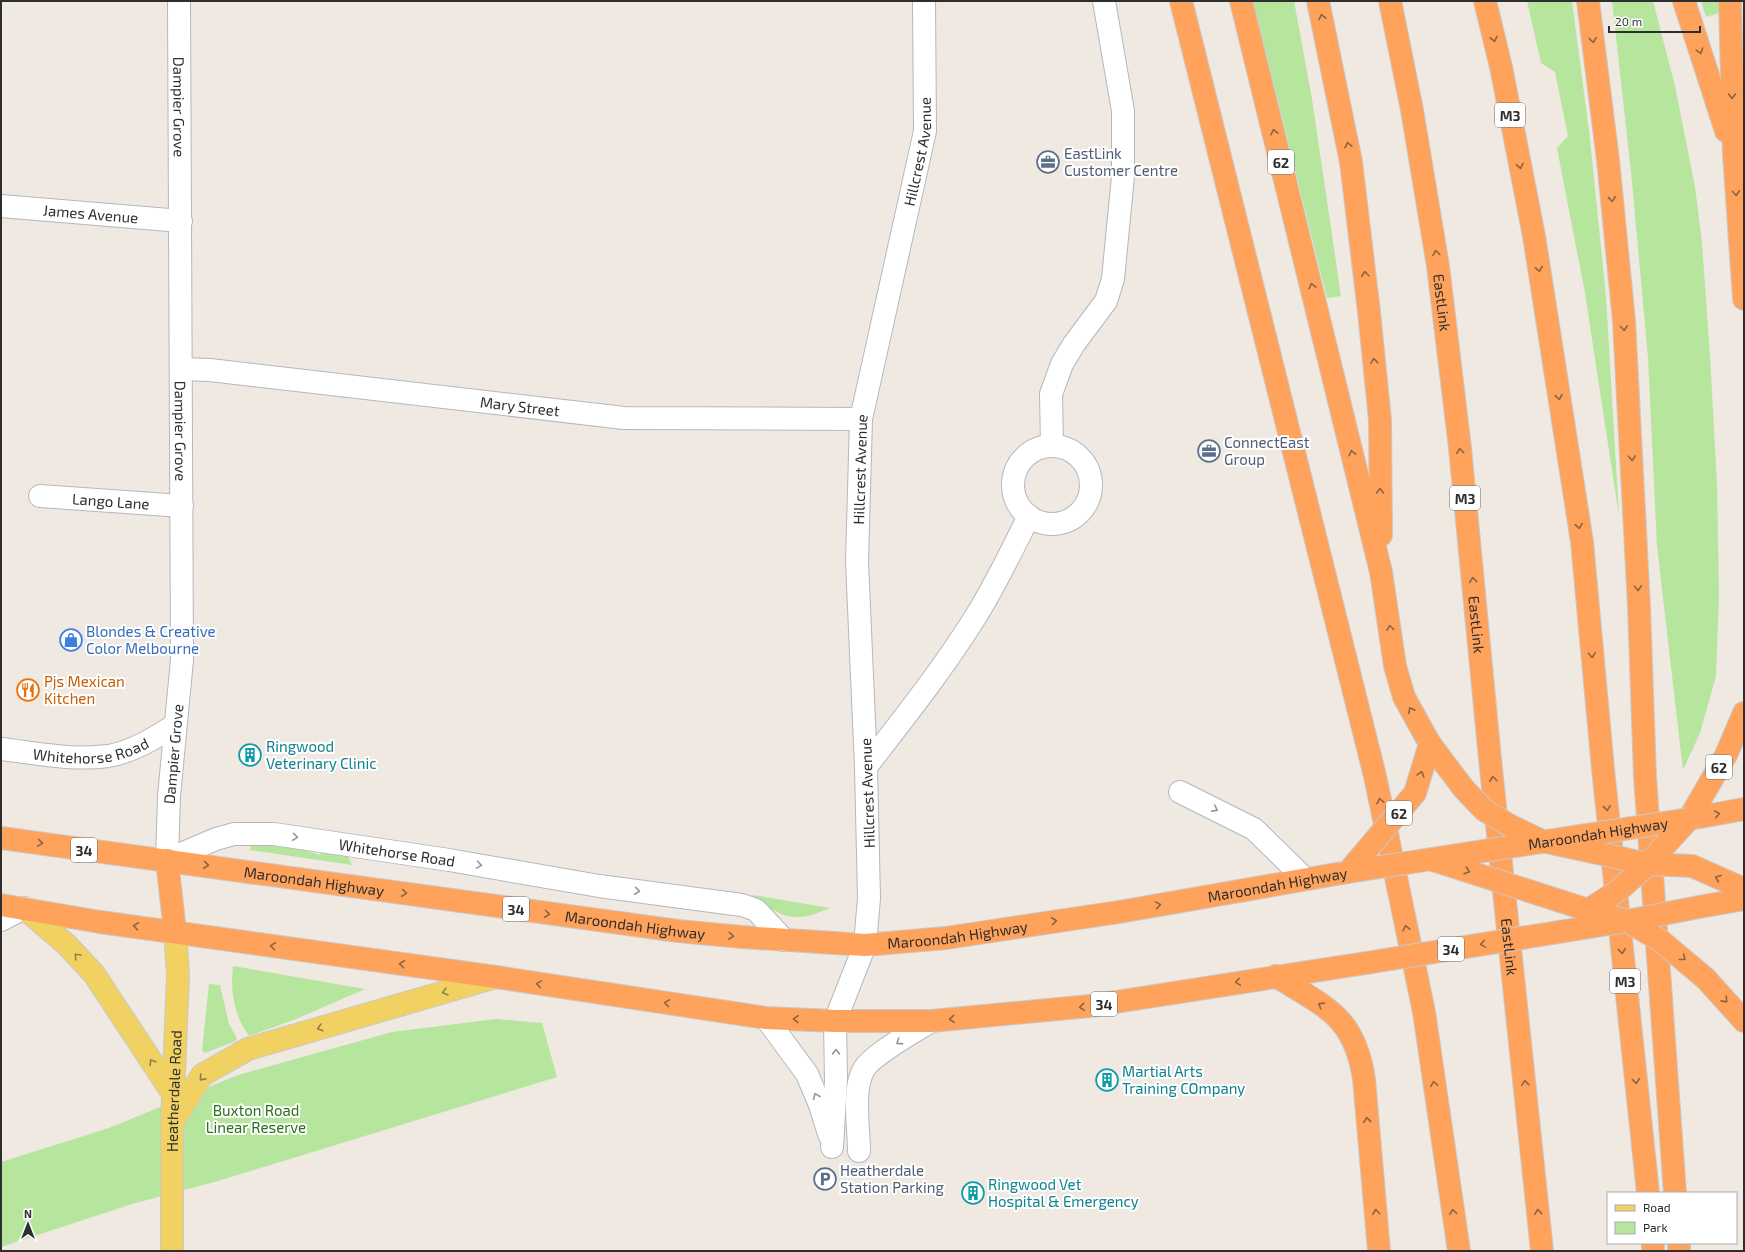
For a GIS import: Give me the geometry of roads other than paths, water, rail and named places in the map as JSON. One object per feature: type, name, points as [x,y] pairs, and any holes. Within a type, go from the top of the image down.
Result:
[{"type":"highway","points":[[1182,1],[1375,776],[1424,1012],[1459,1251]]},
{"type":"highway","name":"62","points":[[1241,1],[1381,572],[1395,666],[1404,697],[1430,744],[1464,789],[1484,810],[1509,825],[1542,841]]},
{"type":"highway","points":[[1318,1],[1352,162],[1369,312],[1380,420],[1381,572]]},
{"type":"highway","name":"EastLink","points":[[1390,1],[1412,110],[1439,274],[1460,448],[1542,1251]]},
{"type":"highway","name":"M3","points":[[1485,1],[1501,67],[1534,236],[1582,542],[1602,762],[1648,1192]]},
{"type":"highway","points":[[1588,1],[1608,160],[1624,320],[1639,607],[1645,777],[1675,1192]]},
{"type":"highway","points":[[1684,1],[1734,154]]},
{"type":"highway","points":[[1730,1],[1734,154],[1744,299]]},
{"type":"highway","name":"62","points":[[1689,819],[1726,755],[1744,713]]},
{"type":"highway","name":"62","points":[[1348,872],[1416,793],[1430,744]]},
{"type":"highway","name":"Maroondah Highway","points":[[167,860],[686,932],[865,945],[946,938],[1042,922],[1119,912],[1305,879],[1689,819],[1744,809]]},
{"type":"highway","points":[[1535,936],[1588,910],[1619,890],[1648,864],[1689,819]]},
{"type":"highway","name":"Whitehorse Road","points":[[1,838],[82,850],[167,860]]},
{"type":"highway","points":[[1542,841],[1648,864],[1692,866],[1744,889]]},
{"type":"highway","points":[[1430,859],[1588,910],[1627,921],[1661,941],[1706,979],[1744,1021]]},
{"type":"highway","points":[[167,860],[175,932]]},
{"type":"highway","name":"34","points":[[1,905],[175,932],[496,977],[766,1018],[835,1021],[931,1021],[1090,1006],[1627,921],[1744,899]]},
{"type":"highway","points":[[1276,976],[1331,1012],[1343,1023],[1353,1038],[1360,1058],[1364,1079],[1379,1251]]},
{"type":"main road","points":[[24,908],[67,945],[94,974],[173,1094]]},
{"type":"main road","name":"Heatherdale Road","points":[[172,1251],[172,1123],[178,975],[175,932]]},
{"type":"main road","points":[[172,1123],[202,1075],[248,1049],[496,977]]},
{"type":"street","name":"Dampier Grove","points":[[167,860],[168,809],[182,660],[179,1]]},
{"type":"street","name":"Hillcrest Avenue","points":[[835,1021],[865,945],[870,898],[857,562],[861,419],[925,131],[924,1]]},
{"type":"street","points":[[1052,446],[1050,394],[1062,364],[1074,344],[1106,301],[1113,279],[1123,176],[1123,110],[1104,1]]},
{"type":"street","name":"James Avenue","points":[[1,206],[181,221]]},
{"type":"street","name":"Mary Street","points":[[181,369],[210,370],[624,418],[861,419]]},
{"type":"street","points":[[1052,446],[1065,448],[1077,455],[1085,464],[1090,477],[1090,490],[1087,503],[1079,513],[1067,520],[1055,524],[1041,522],[1029,516],[1020,508],[1015,497],[1013,485],[1015,473],[1020,462],[1029,453],[1040,448],[1052,446]]},
{"type":"street","name":"Lango Lane","points":[[40,496],[182,506]]},
{"type":"street","points":[[866,767],[916,704],[975,617],[1001,572],[1029,516]]},
{"type":"street","name":"Whitehorse Road","points":[[1,749],[64,757],[88,758],[109,756],[151,740],[175,725]]},
{"type":"street","points":[[1180,792],[1254,829],[1305,879]]},
{"type":"street","name":"Whitehorse Road","points":[[167,860],[216,839],[234,834],[274,834],[449,860],[599,886],[742,905],[756,910],[784,940]]},
{"type":"street","points":[[1,920],[24,908]]},
{"type":"street","points":[[766,1018],[807,1074],[820,1105],[832,1147],[836,1081],[835,1021]]},
{"type":"street","points":[[859,1151],[857,1102],[859,1081],[863,1070],[871,1060],[931,1021]]},
{"type":"place","name":"EastLink Customer Centre","points":[[1048,162]]},
{"type":"place","name":"ConnectEast Group","points":[[1209,451]]},
{"type":"place","name":"Blondes & Creative Color Melbourne","points":[[71,640]]},
{"type":"place","name":"Pjs Mexican Kitchen","points":[[28,690]]},
{"type":"place","name":"Ringwood Veterinary Clinic","points":[[250,755]]},
{"type":"place","name":"Martial Arts Training COmpany","points":[[1107,1080]]},
{"type":"place","name":"Heatherdale Station Parking","points":[[825,1179]]},
{"type":"place","name":"Ringwood Vet Hospital & Emergency","points":[[973,1193]]},
{"type":"park label","name":"Buxton Road Linear Reserve","points":[[256,1118]]}]
